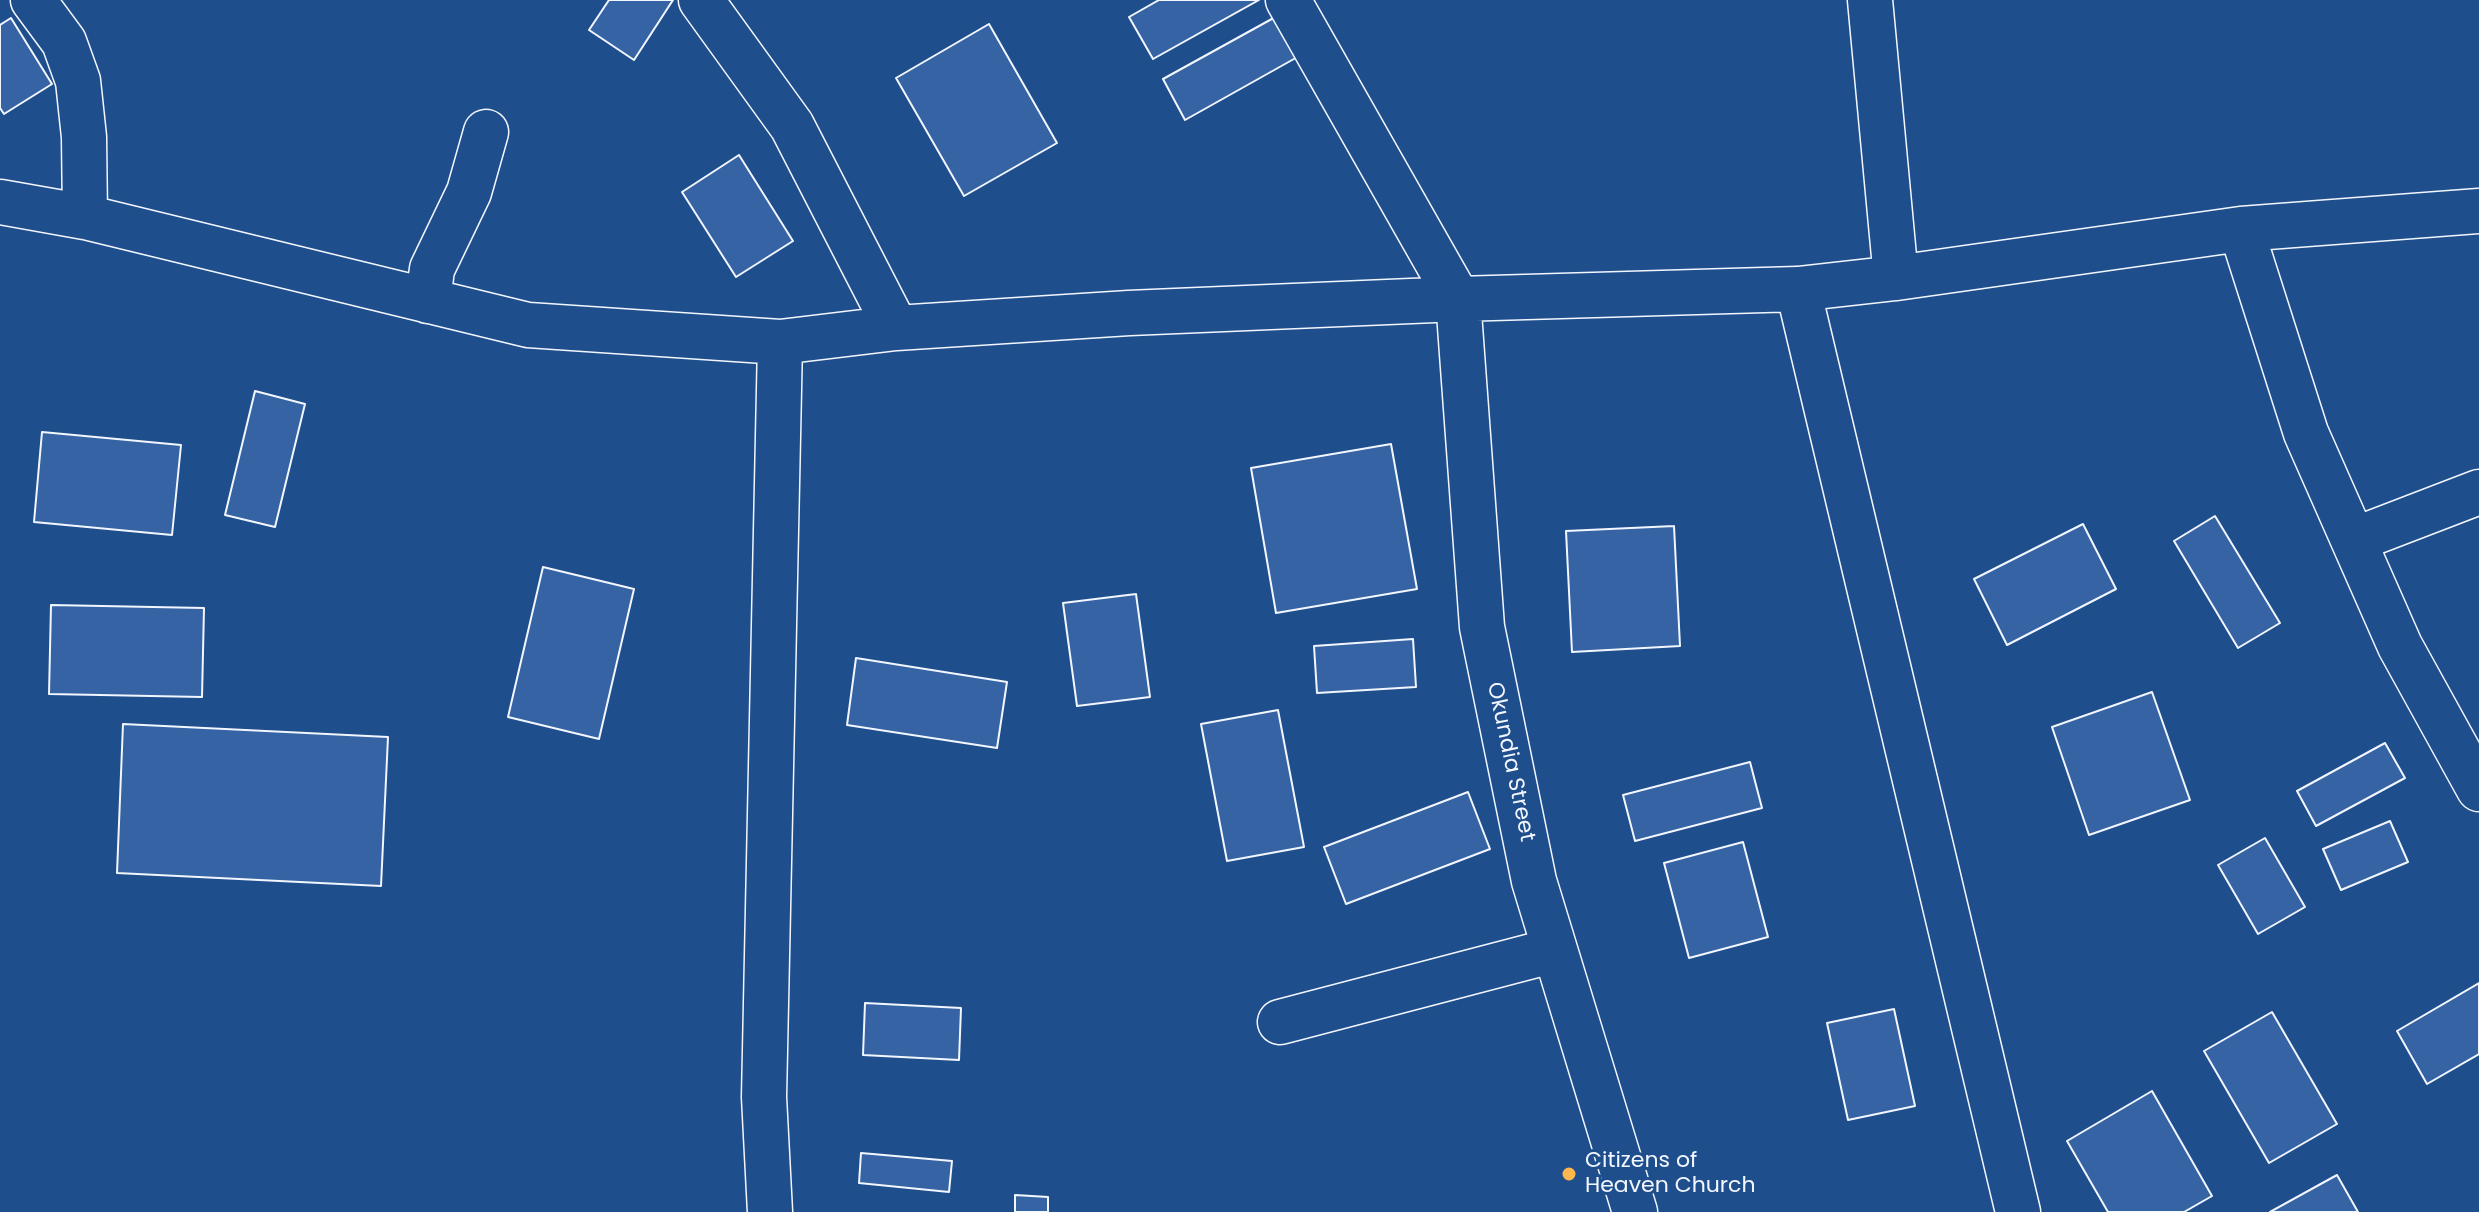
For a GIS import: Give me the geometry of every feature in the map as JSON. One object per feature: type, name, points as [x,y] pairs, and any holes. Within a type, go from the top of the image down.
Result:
[{"type":"street","points":[[33,0],[64,42],[78,81],[84,137],[85,217]]},
{"type":"street","points":[[701,0],[792,126],[896,328]]},
{"type":"street","points":[[1288,0],[1458,299]]},
{"type":"street","points":[[1870,0],[1896,278]]},
{"type":"street","points":[[428,301],[432,269],[469,192],[486,132]]},
{"type":"street","points":[[0,202],[85,217],[528,325],[780,342],[896,328],[1129,313],[1798,289],[2241,229],[2479,211]]},
{"type":"street","points":[[2241,229],[2306,433],[2400,646],[2479,789]]},
{"type":"street","points":[[1798,289],[2018,1212]]},
{"type":"street","name":"Okundia Street","points":[[1458,299],[1482,627],[1534,881],[1635,1212]]},
{"type":"street","points":[[770,1212],[764,1097],[780,342]]},
{"type":"street","points":[[2354,540],[2479,492]]},
{"type":"street","points":[[1280,1022],[1555,950]]},
{"type":"building","points":[[609,0],[673,0],[634,60],[589,30]]},
{"type":"building","points":[[1159,0],[1259,0],[1153,59],[1129,17]]},
{"type":"building","points":[[1279,15],[1301,55],[1185,120],[1163,79]]},
{"type":"building","points":[[11,18],[52,84],[4,114],[0,108],[0,25]]},
{"type":"building","points":[[989,24],[1057,143],[964,196],[896,78]]},
{"type":"building","points":[[739,155],[793,241],[736,277],[682,192]]},
{"type":"building","points":[[255,391],[305,404],[275,527],[225,515]]},
{"type":"building","points":[[42,432],[181,445],[172,535],[34,522]]},
{"type":"building","points":[[1391,444],[1417,589],[1276,613],[1251,468]]},
{"type":"building","points":[[2215,516],[2280,623],[2238,648],[2174,541]]},
{"type":"building","points":[[2083,524],[2116,589],[2007,645],[1974,579]]},
{"type":"building","points":[[1674,526],[1680,646],[1572,652],[1566,531]]},
{"type":"building","points":[[543,567],[634,589],[599,739],[508,717]]},
{"type":"building","points":[[1136,594],[1150,697],[1077,706],[1063,603]]},
{"type":"building","points":[[51,605],[204,608],[202,697],[49,694]]},
{"type":"building","points":[[1413,639],[1416,687],[1317,693],[1314,646]]},
{"type":"building","points":[[856,658],[1007,682],[997,748],[847,725]]},
{"type":"building","points":[[2152,692],[2190,800],[2089,835],[2052,727]]},
{"type":"building","points":[[1278,710],[1304,847],[1227,861],[1201,724]]},
{"type":"building","points":[[123,724],[388,737],[381,886],[117,873]]},
{"type":"building","points":[[2385,743],[2405,778],[2316,826],[2297,791]]},
{"type":"building","points":[[1750,762],[1762,808],[1635,841],[1623,795]]},
{"type":"building","points":[[1468,792],[1490,849],[1346,904],[1324,847]]},
{"type":"building","points":[[2390,821],[2408,862],[2341,890],[2323,849]]},
{"type":"building","points":[[2265,838],[2305,907],[2258,934],[2218,865]]},
{"type":"building","points":[[1743,842],[1768,937],[1689,958],[1664,863]]},
{"type":"building","points":[[2479,983],[2479,1054],[2427,1084],[2397,1031]]},
{"type":"building","points":[[865,1003],[961,1008],[959,1060],[863,1055]]},
{"type":"building","points":[[1894,1009],[1915,1106],[1848,1120],[1827,1023]]},
{"type":"building","points":[[2272,1012],[2337,1124],[2269,1163],[2204,1051]]},
{"type":"building","points":[[2152,1091],[2212,1196],[2184,1212],[2108,1212],[2067,1141]]},
{"type":"building","points":[[861,1153],[952,1161],[949,1192],[859,1183]]},
{"type":"building","points":[[2337,1175],[2358,1212],[2270,1212]]},
{"type":"building","points":[[1015,1195],[1048,1197],[1048,1212],[1015,1212]]},
{"type":"place","name":"Citizens of Heaven Church","points":[[1569,1174]]}]
